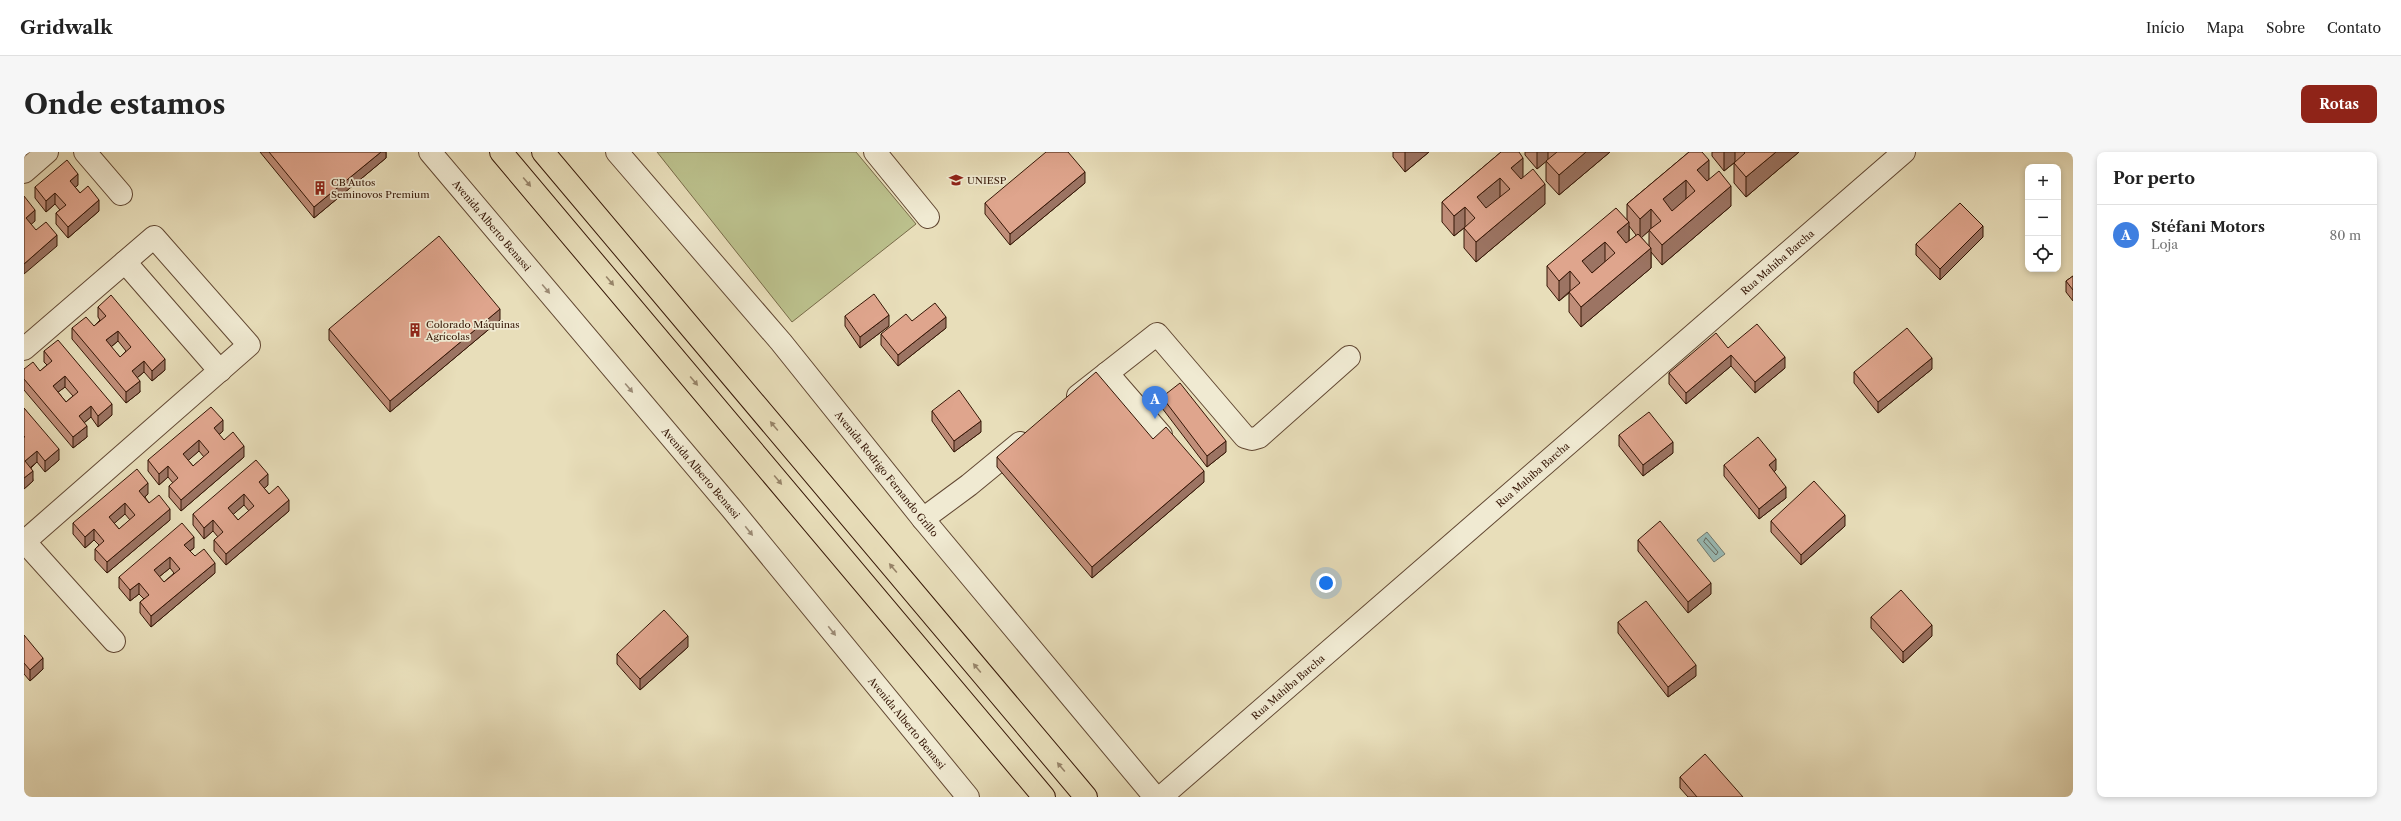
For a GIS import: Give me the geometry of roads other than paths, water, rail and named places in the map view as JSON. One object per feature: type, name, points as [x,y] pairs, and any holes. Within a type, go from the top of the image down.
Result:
[{"type":"main road","points":[[501,152],[1044,797]]},
{"type":"main road","points":[[543,152],[1086,797]]},
{"type":"street","points":[[24,172],[47,152]]},
{"type":"street","points":[[85,152],[121,194]]},
{"type":"street","name":"Avenida Alberto Benassi","points":[[430,152],[731,508],[968,797]]},
{"type":"street","name":"Avenida Rodrigo Fernando Grillo","points":[[617,152],[781,342],[923,519],[1156,797]]},
{"type":"street","points":[[875,152],[928,217]]},
{"type":"street","name":"Rua Mahiba Barcha","points":[[1162,797],[1904,152]]},
{"type":"street","points":[[24,349],[154,237],[249,345],[24,541],[114,642]]},
{"type":"street","points":[[125,262],[220,371]]},
{"type":"street","points":[[1065,407],[1157,334],[1245,437],[1252,439],[1259,437],[1349,357]]},
{"type":"street","points":[[1107,373],[1161,435]]},
{"type":"street","points":[[923,519],[969,485],[1035,432]]},
{"type":"water","points":[[1707,532],[1725,554],[1714,562],[1697,540]]},
{"type":"place","name":"UNIESP","points":[[956,180]]},
{"type":"place","name":"CB Autos Seminovos Premium","points":[[320,188]]},
{"type":"place","name":"Colorado Máquinas Agrícolas","points":[[415,330]]},
{"type":"place","name":"Stéfani Motors","points":[[1155,419]]}]
